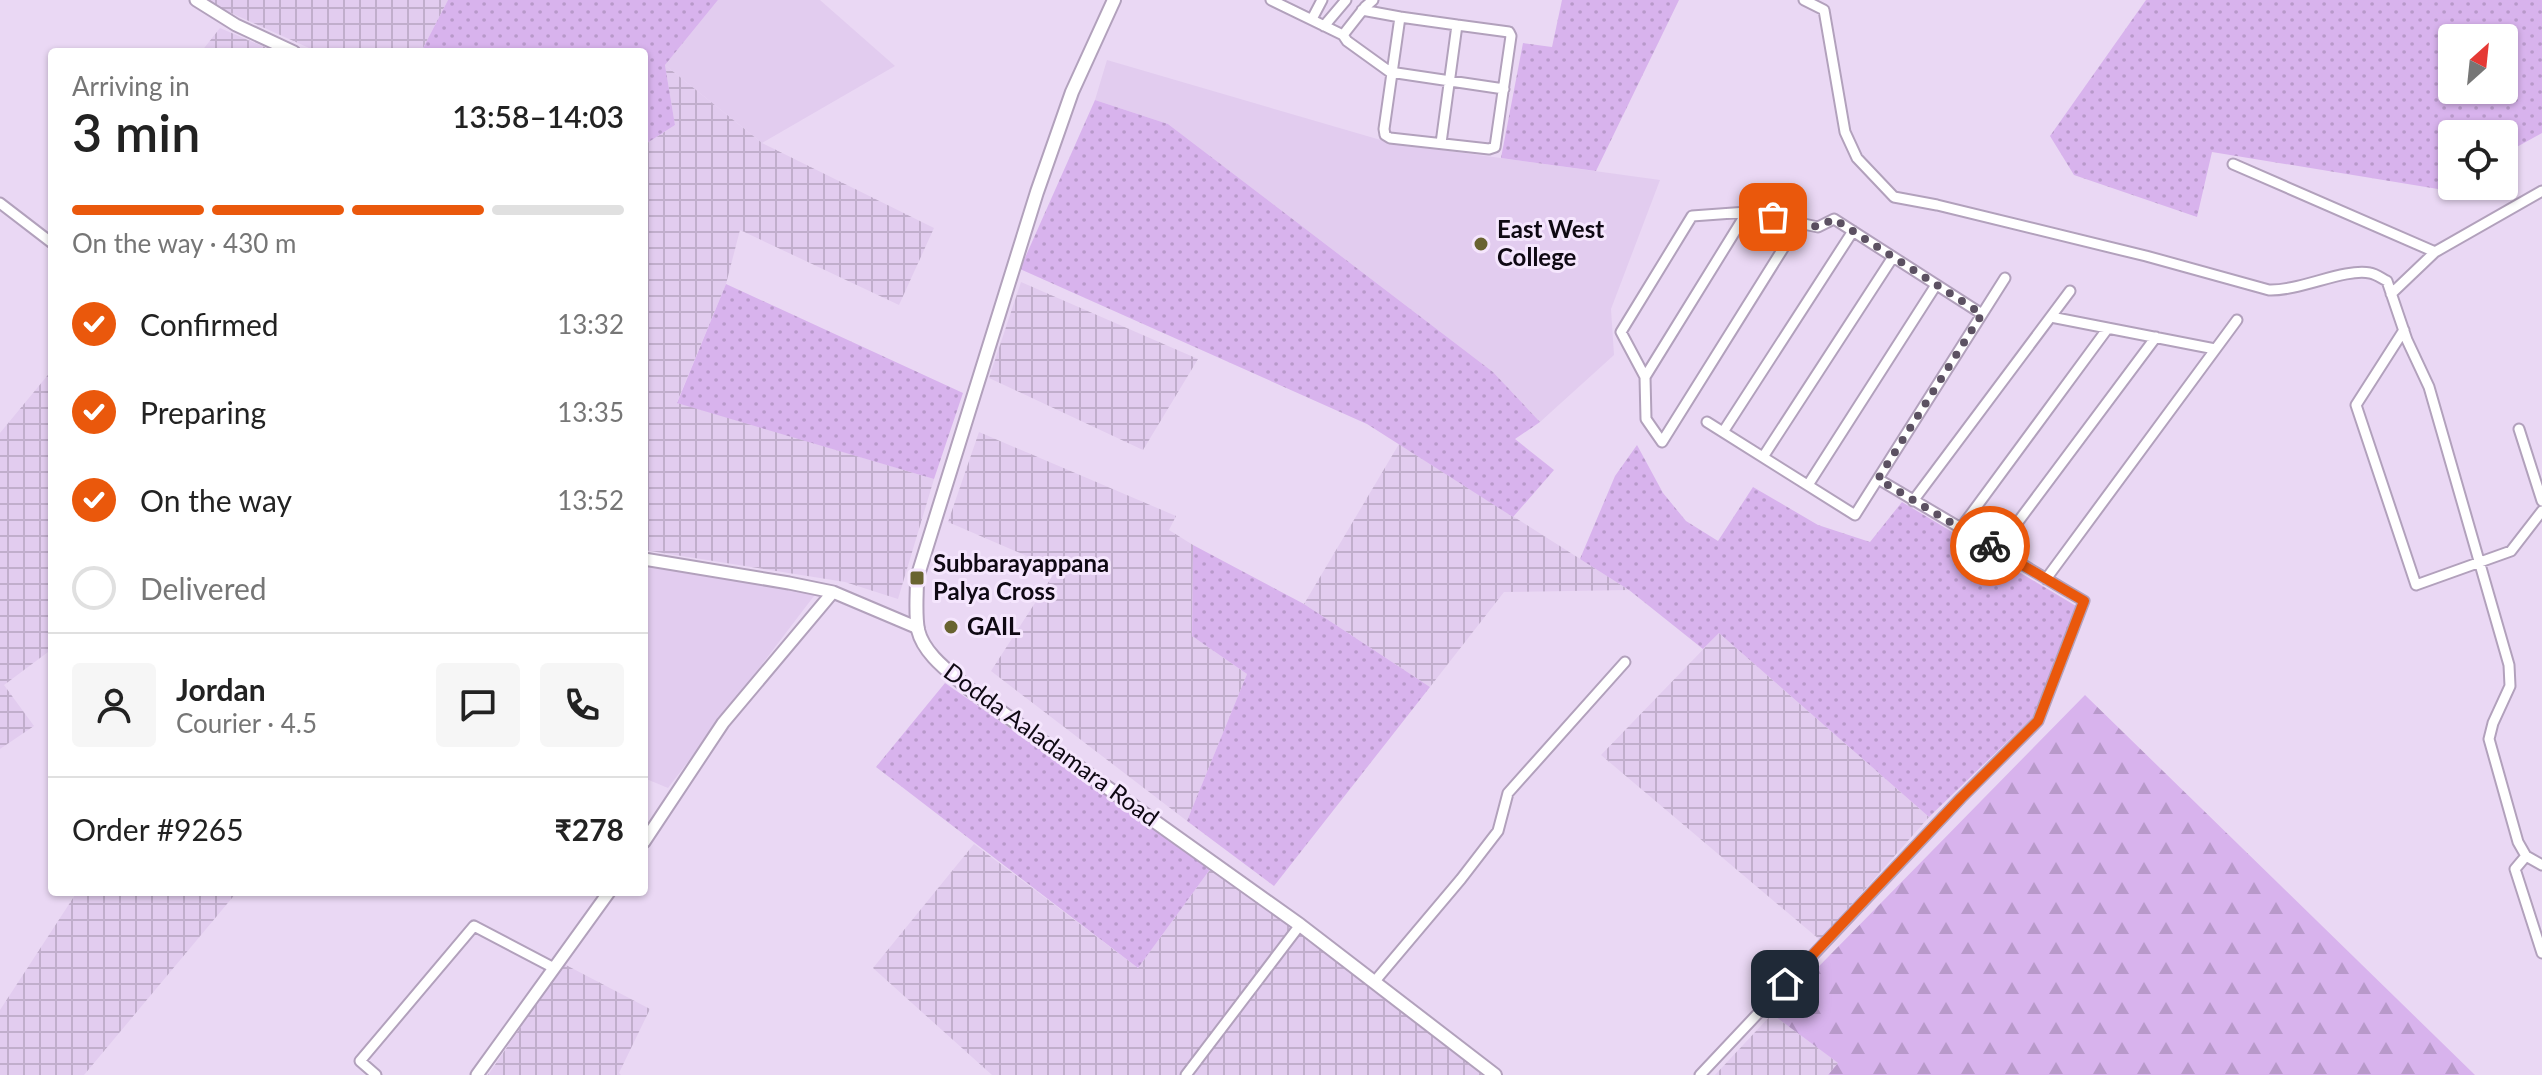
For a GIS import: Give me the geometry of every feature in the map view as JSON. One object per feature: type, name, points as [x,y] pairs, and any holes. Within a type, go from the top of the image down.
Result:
[{"type":"main road","name":"Dodda Aaladamara Road","points":[[1114,0],[1072,92],[995,323],[917,578],[921,639],[939,663],[969,689],[1300,925],[1495,1075]]},
{"type":"street","points":[[196,0],[236,25],[285,48]]},
{"type":"street","points":[[1271,0],[1284,3],[1343,35],[1386,71],[1504,89]]},
{"type":"street","points":[[1312,19],[1322,0]]},
{"type":"street","points":[[1324,26],[1346,0]]},
{"type":"street","points":[[1343,35],[1373,0]]},
{"type":"street","points":[[1804,0],[1824,10],[1845,132],[1857,158],[1894,197],[2146,256],[2269,290],[2286,291],[2357,272],[2373,273],[2387,281],[2429,387],[2509,665],[2510,686],[2489,739],[2518,842],[2526,856],[2542,865]]},
{"type":"street","points":[[1362,10],[1509,32],[1511,36],[1495,147],[1489,149],[1385,135],[1400,17]]},
{"type":"street","points":[[1441,143],[1457,25]]},
{"type":"street","points":[[2233,164],[2435,252]]},
{"type":"street","points":[[2391,294],[2435,252],[2542,191]]},
{"type":"street","points":[[0,203],[48,240]]},
{"type":"street","points":[[1645,377],[1747,212]]},
{"type":"street","points":[[1799,223],[1662,442],[1646,419],[1645,377],[1621,332],[1692,216],[1747,212],[1818,227],[1834,219],[1982,314]]},
{"type":"street","points":[[1723,432],[1853,231]]},
{"type":"street","points":[[1763,457],[1893,257]]},
{"type":"street","points":[[1707,422],[1855,515],[2005,278]]},
{"type":"street","points":[[1808,485],[1936,285]]},
{"type":"street","points":[[1913,501],[2070,291]]},
{"type":"street","points":[[2051,317],[2215,349]]},
{"type":"street","points":[[2046,579],[2237,320]]},
{"type":"street","points":[[1960,529],[2108,328]]},
{"type":"street","points":[[2404,330],[2356,405],[2416,585],[2511,551],[2542,511]]},
{"type":"street","points":[[1997,550],[2156,337]]},
{"type":"street","points":[[2519,429],[2542,501]]},
{"type":"street","points":[[1700,1075],[1961,798],[2038,721],[2084,601],[1878,479]]},
{"type":"street","points":[[648,560],[833,592],[918,628]]},
{"type":"street","points":[[648,836],[723,723],[833,592]]},
{"type":"street","points":[[1375,981],[1498,831],[1508,793],[1625,662]]},
{"type":"street","points":[[2526,856],[2515,869],[2542,953]]},
{"type":"street","points":[[477,1075],[606,896]]},
{"type":"street","points":[[1186,1075],[1300,925]]},
{"type":"street","points":[[376,1075],[360,1061],[474,926],[554,968]]},
{"type":"shaded area","points":[[209,0],[448,0],[423,48],[309,48],[220,8]]},
{"type":"shaded area","points":[[718,0],[820,0],[895,66],[762,143],[665,65]]},
{"type":"shaded area","points":[[220,28],[267,48],[204,48]]},
{"type":"shaded area","name":"East West College","points":[[1107,60],[1391,143],[1660,180],[1611,309],[1614,355],[1540,422],[1493,372],[1168,124],[1095,100]]},
{"type":"shaded area","points":[[665,65],[762,143],[934,228],[899,305],[740,230],[726,284],[677,402],[934,479],[898,599],[845,582],[648,551],[648,142],[675,125]]},
{"type":"shaded area","points":[[1021,282],[1198,359],[1143,450],[989,378]]},
{"type":"shaded area","points":[[48,375],[48,652],[4,685],[34,726],[0,749],[0,433]]},
{"type":"shaded area","points":[[979,432],[1176,516],[1169,530],[1193,545],[1192,636],[1247,674],[1187,821],[991,671],[1057,569],[948,522]]},
{"type":"shaded area","points":[[1399,444],[1629,590],[1504,592],[1430,687],[1304,604]]},
{"type":"shaded area","points":[[648,567],[817,592],[668,788],[648,780]]},
{"type":"shaded area","points":[[1719,633],[1929,817],[1820,940],[1601,755]]},
{"type":"shaded area","points":[[974,844],[1138,968],[1211,868],[1343,965],[1482,1075],[992,1075],[873,968]]},
{"type":"shaded area","points":[[74,896],[234,896],[84,1075],[0,1075],[0,1010]]},
{"type":"shaded area","points":[[564,964],[650,1009],[619,1073],[621,1075],[488,1075]]},
{"type":"shaded area","points":[[1772,1014],[1838,1063],[1828,1075],[1715,1075]]},
{"type":"green space","points":[[448,0],[718,0],[665,65],[675,125],[648,142],[648,48],[423,48]]},
{"type":"green space","points":[[1562,0],[1679,0],[1596,171],[1501,158],[1523,43],[1552,47]]},
{"type":"green space","points":[[2146,0],[2542,0],[2542,133],[2518,146],[2518,120],[2438,120],[2438,189],[2212,152],[2197,217],[2074,175],[2050,136]]},
{"type":"green space","points":[[1095,100],[1168,124],[1493,372],[1540,422],[1515,439],[1554,470],[1513,517],[1367,424],[1020,269]]},
{"type":"green space","points":[[726,284],[963,393],[934,479],[677,403]]},
{"type":"green space","points":[[1637,445],[1663,493],[1686,521],[1718,541],[1753,487],[1818,525],[1870,542],[1902,502],[2076,606],[2033,717],[1929,817],[1719,633],[1703,649],[1629,590],[1580,559],[1615,476]]},
{"type":"green space","points":[[1193,545],[1304,604],[1430,687],[1274,886],[1187,821],[1247,674],[1192,636]]},
{"type":"green space","points":[[945,683],[1211,868],[1138,968],[876,767]]},
{"type":"green space","points":[[2085,695],[2475,1075],[1828,1075],[1838,1063],[1772,1014]]},
{"type":"way so far","points":[[1773,217],[1818,227],[1834,219],[1982,314],[1878,479],[1990,546]]},
{"type":"place","name":"East West College","points":[[1481,244]]},
{"type":"place","name":"Subbarayappana Palya Cross","points":[[917,578]]},
{"type":"place","name":"GAIL","points":[[951,627]]},
{"type":"route","points":[[1785,984],[2038,721],[2084,601],[1990,546]]}]
